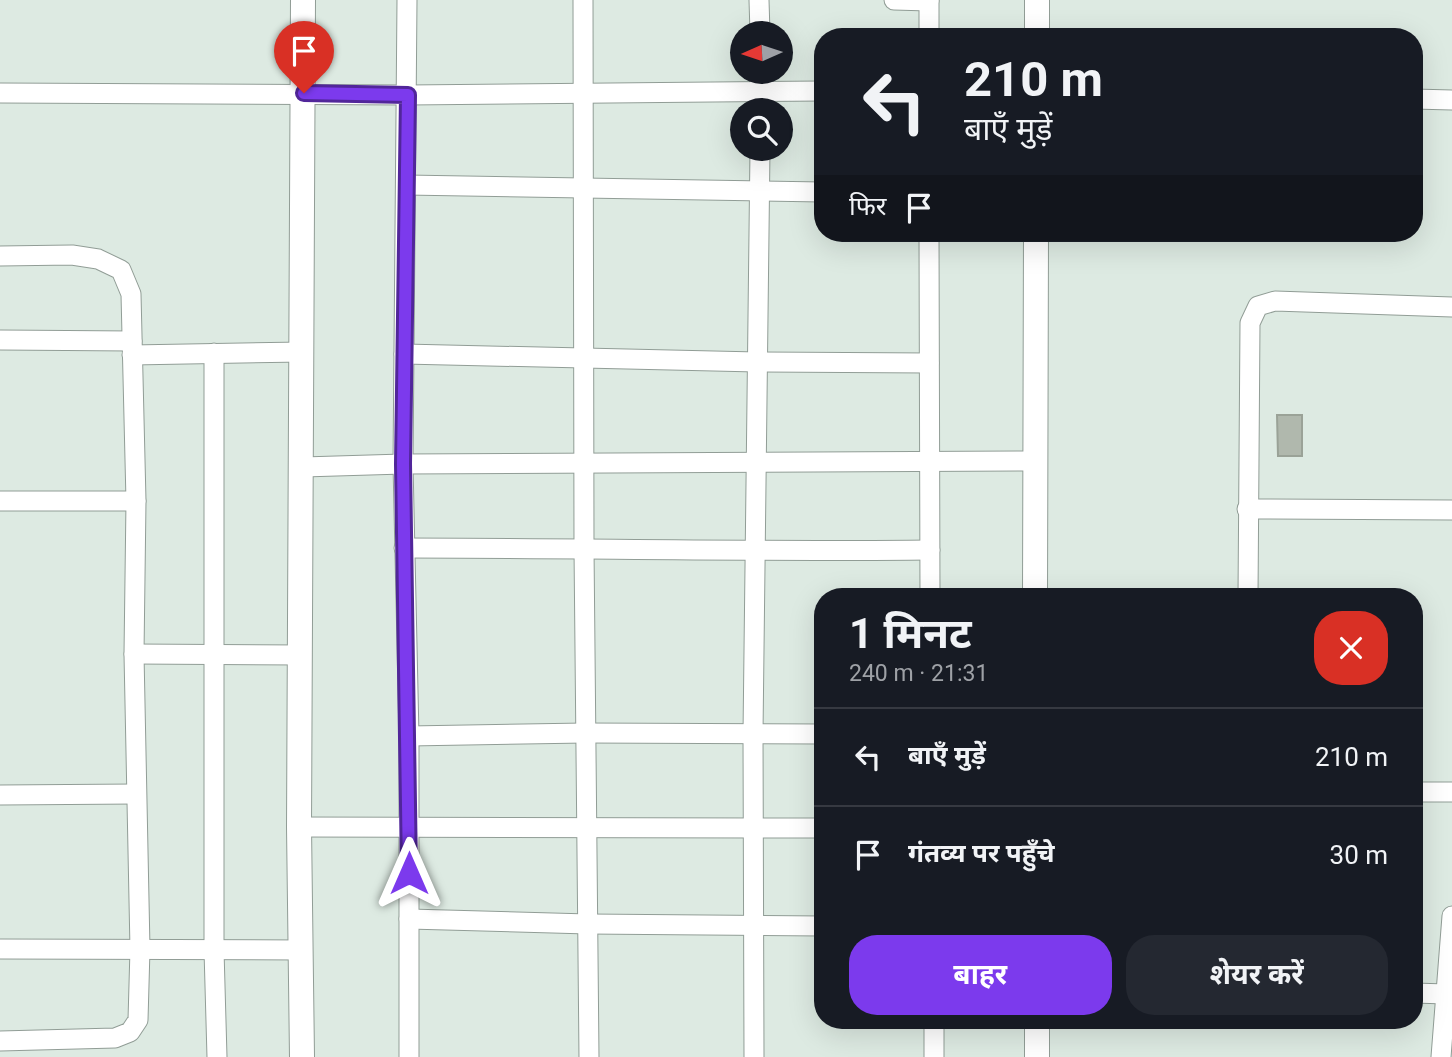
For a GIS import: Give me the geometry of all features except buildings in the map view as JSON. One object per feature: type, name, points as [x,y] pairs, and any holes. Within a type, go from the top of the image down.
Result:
[{"type":"street","points":[[302,1057],[299,827],[303,467],[303,0]]},
{"type":"street","points":[[407,0],[403,464],[409,736],[409,1057]]},
{"type":"street","points":[[583,0],[585,733],[589,1057]]},
{"type":"street","points":[[760,0],[760,21]]},
{"type":"street","points":[[894,0],[929,1],[929,28]]},
{"type":"street","points":[[1037,0],[1037,28]]},
{"type":"street","points":[[0,93],[408,95],[814,91]]},
{"type":"street","points":[[1423,99],[1452,100]]},
{"type":"street","points":[[754,1057],[753,734],[760,161]]},
{"type":"street","points":[[406,185],[814,192]]},
{"type":"street","points":[[929,242],[930,588]]},
{"type":"street","points":[[1035,588],[1036,242]]},
{"type":"street","points":[[0,256],[72,255],[98,259],[121,270],[131,294],[136,501],[134,654],[140,949],[138,1020],[130,1032],[115,1038],[0,1041]]},
{"type":"street","points":[[1248,588],[1250,323],[1258,306],[1275,301],[1452,307]]},
{"type":"street","points":[[0,340],[214,353],[303,352]]},
{"type":"street","points":[[214,353],[214,950],[217,1057]]},
{"type":"street","points":[[404,354],[929,363]]},
{"type":"street","points":[[303,467],[403,464],[1034,461]]},
{"type":"street","points":[[0,500],[136,501]]},
{"type":"street","points":[[1247,509],[1452,510]]},
{"type":"street","points":[[404,548],[755,552],[930,550]]},
{"type":"street","points":[[134,654],[301,655]]},
{"type":"street","points":[[409,736],[585,733],[814,734]]},
{"type":"street","points":[[1423,792],[1452,792]]},
{"type":"street","points":[[0,795],[136,794]]},
{"type":"street","points":[[299,827],[814,828]]},
{"type":"street","points":[[1441,1057],[1452,916]]},
{"type":"street","points":[[409,919],[814,926]]},
{"type":"street","points":[[0,949],[302,950]]},
{"type":"street","points":[[1423,993],[1446,994]]},
{"type":"street","points":[[934,1029],[934,1057]]},
{"type":"street","points":[[1037,1029],[1037,1057]]},
{"type":"route","points":[[304,93],[408,95],[403,464],[409,873]]}]
